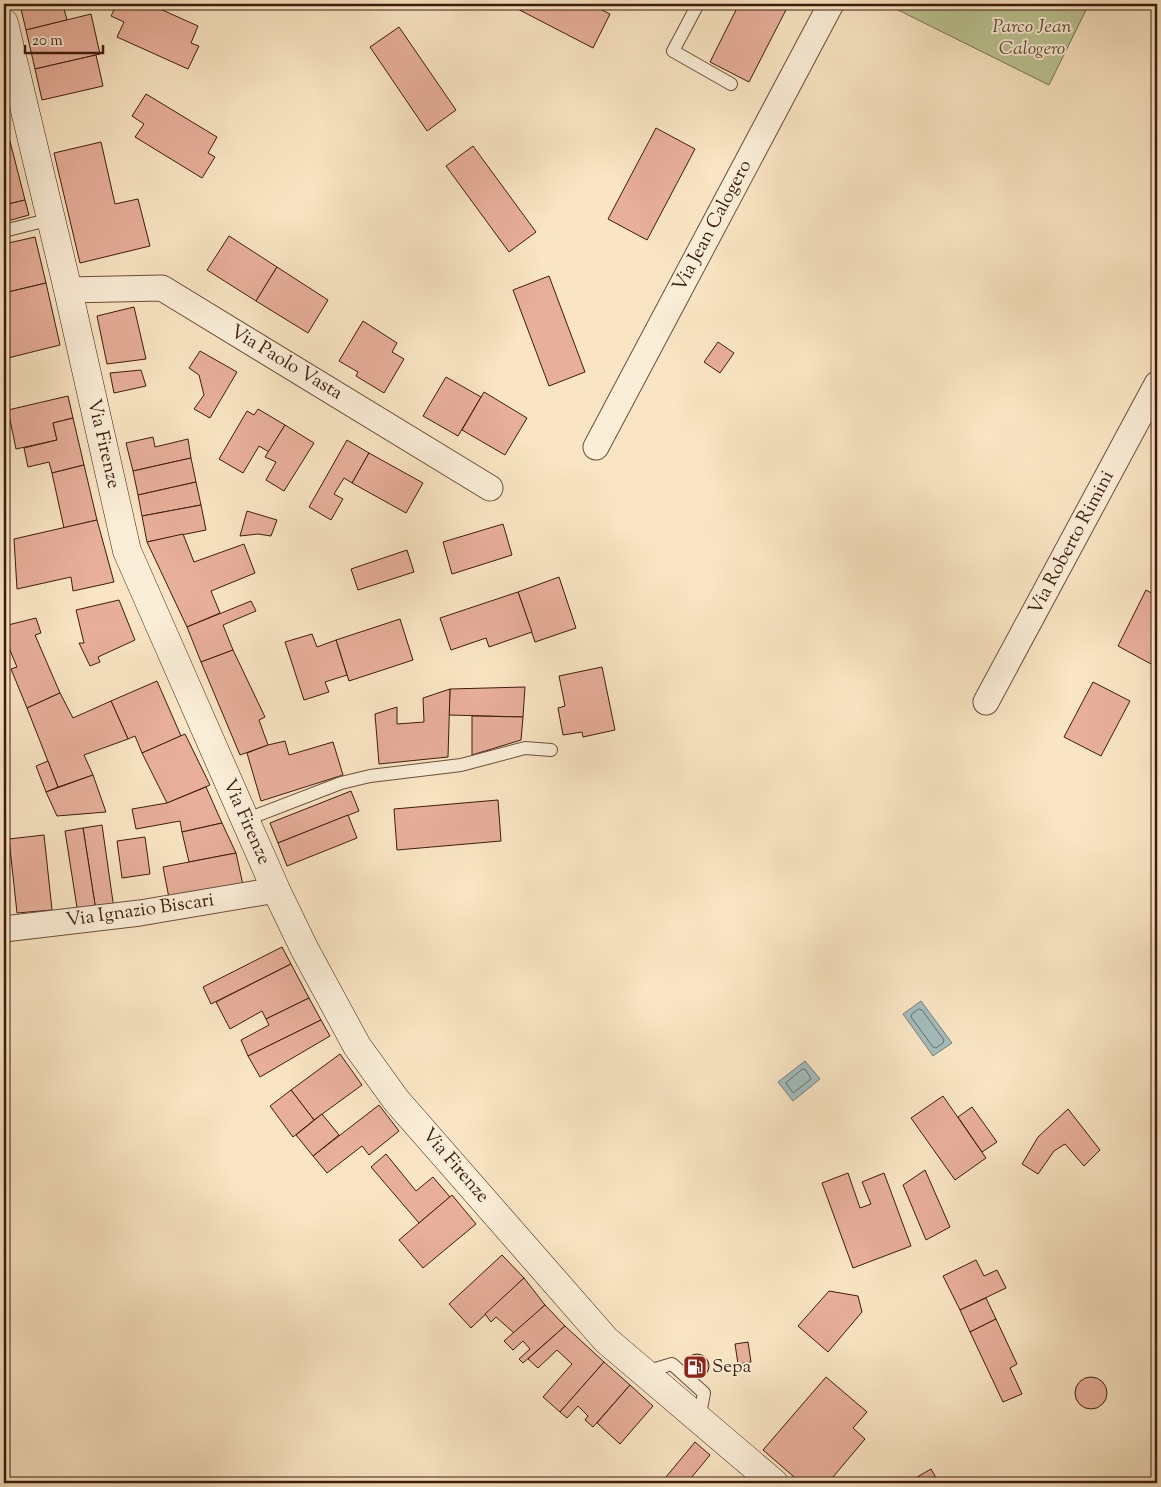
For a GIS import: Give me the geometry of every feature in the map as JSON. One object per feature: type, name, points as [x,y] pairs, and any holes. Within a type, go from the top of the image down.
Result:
[{"type":"street","name":"Via Jean Calogero","points":[[596,447],[831,4]]},
{"type":"street","name":"Via Firenze","points":[[4,23],[68,290],[127,551],[276,890],[305,950],[357,1046],[396,1100],[606,1340],[767,1478]]},
{"type":"street","name":"Via Paolo Vasta","points":[[68,290],[162,288],[490,488]]},
{"type":"street","name":"Via Roberto Rimini","points":[[986,702],[1157,384]]},
{"type":"street","name":"Via Ignazio Biscari","points":[[4,929],[140,913],[276,890]]},
{"type":"lane","points":[[698,4],[673,51],[731,84]]},
{"type":"lane","points":[[4,231],[50,219]]},
{"type":"lane","points":[[245,820],[341,784],[370,776],[461,765],[525,748],[550,750]]},
{"type":"green space","name":"Parco Jean Calogero","points":[[886,4],[1089,4],[1049,85]]},
{"type":"water","points":[[921,1001],[952,1043],[933,1056],[903,1014]]},
{"type":"water","points":[[805,1061],[820,1079],[793,1101],[778,1082]]},
{"type":"building","points":[[84,4],[64,9],[67,20],[26,30],[20,5]]},
{"type":"building","points":[[117,4],[149,4],[198,26],[191,43],[199,46],[188,69],[117,37],[124,22],[111,16]]},
{"type":"building","points":[[508,4],[590,4],[610,14],[593,48]]},
{"type":"building","points":[[739,4],[789,4],[749,82],[710,62]]},
{"type":"building","points":[[91,14],[100,54],[35,69],[26,30]]},
{"type":"building","points":[[399,27],[456,110],[427,131],[370,47]]},
{"type":"building","points":[[96,55],[103,86],[42,100],[35,69]]},
{"type":"building","points":[[146,94],[217,137],[208,153],[215,157],[202,178],[135,137],[144,124],[132,116]]},
{"type":"building","points":[[4,118],[25,200],[4,205]]},
{"type":"building","points":[[656,128],[695,149],[647,240],[608,219]]},
{"type":"building","points":[[101,142],[115,204],[138,199],[150,246],[80,263],[54,153]]},
{"type":"building","points":[[473,146],[536,232],[509,252],[446,166]]},
{"type":"building","points":[[25,200],[29,215],[4,222],[4,205]]},
{"type":"building","points":[[229,236],[277,267],[256,301],[207,270]]},
{"type":"building","points":[[35,237],[46,283],[4,293],[4,244]]},
{"type":"building","points":[[277,267],[328,300],[308,333],[256,301]]},
{"type":"building","points":[[549,276],[585,372],[549,386],[513,290]]},
{"type":"building","points":[[46,283],[60,345],[4,359],[4,293]]},
{"type":"building","points":[[134,307],[146,359],[107,364],[97,316]]},
{"type":"building","points":[[363,321],[397,343],[392,352],[404,359],[384,393],[356,376],[358,372],[339,361]]},
{"type":"building","points":[[718,342],[734,353],[720,373],[704,362]]},
{"type":"building","points":[[200,351],[237,372],[210,418],[194,409],[204,395],[199,375],[189,368]]},
{"type":"building","points":[[141,370],[146,386],[114,393],[110,373]]},
{"type":"building","points":[[446,377],[481,397],[458,436],[423,416]]},
{"type":"building","points":[[484,392],[527,418],[505,455],[462,430]]},
{"type":"building","points":[[68,396],[73,418],[53,423],[57,440],[16,449],[8,410]]},
{"type":"building","points":[[258,409],[285,425],[269,452],[259,446],[243,473],[219,459],[247,411],[254,415]]},
{"type":"building","points":[[73,418],[84,465],[52,473],[49,462],[28,467],[24,448],[57,440],[53,423]]},
{"type":"building","points":[[285,425],[314,443],[284,491],[266,480],[276,462],[265,457]]},
{"type":"building","points":[[153,437],[155,447],[188,439],[191,458],[133,471],[126,443]]},
{"type":"building","points":[[347,440],[369,453],[352,483],[344,478],[334,494],[343,499],[331,520],[309,507]]},
{"type":"building","points":[[369,453],[423,483],[406,513],[352,483]]},
{"type":"building","points":[[191,458],[196,482],[138,495],[133,471]]},
{"type":"building","points":[[84,465],[97,520],[64,528],[52,473]]},
{"type":"building","points":[[196,482],[201,505],[142,516],[138,495]]},
{"type":"building","points":[[201,505],[206,530],[147,542],[142,516]]},
{"type":"building","points":[[247,511],[277,520],[271,536],[258,534],[240,536]]},
{"type":"building","points":[[97,520],[114,582],[73,591],[71,577],[17,589],[14,539]]},
{"type":"building","points":[[503,524],[512,555],[452,574],[443,542]]},
{"type":"building","points":[[183,534],[194,562],[244,544],[255,573],[211,591],[220,613],[187,627],[147,542]]},
{"type":"building","points":[[407,550],[414,572],[358,590],[351,569]]},
{"type":"building","points":[[559,577],[576,628],[535,642],[518,592]]},
{"type":"building","points":[[1146,590],[1157,596],[1157,652],[1151,664],[1118,646]]},
{"type":"building","points":[[518,592],[532,632],[489,647],[486,638],[451,650],[440,618]]},
{"type":"building","points":[[119,600],[135,640],[98,657],[100,662],[90,666],[79,643],[84,643],[76,610]]},
{"type":"building","points":[[251,601],[256,611],[223,625],[233,650],[201,662],[187,627]]},
{"type":"building","points":[[36,618],[41,633],[35,635],[60,693],[27,708],[11,669],[17,667],[4,636],[4,626]]},
{"type":"building","points":[[400,619],[413,660],[349,681],[336,640]]},
{"type":"building","points":[[312,634],[317,647],[336,640],[347,675],[325,682],[329,692],[304,700],[285,642]]},
{"type":"building","points":[[233,650],[265,717],[259,720],[268,745],[240,755],[201,662]]},
{"type":"building","points":[[602,667],[615,730],[583,737],[582,732],[563,735],[558,708],[565,706],[559,676]]},
{"type":"building","points":[[157,681],[181,736],[142,753],[135,736],[128,739],[111,701]]},
{"type":"building","points":[[1093,682],[1130,701],[1101,756],[1064,737]]},
{"type":"building","points":[[525,687],[523,717],[449,715],[450,689]]},
{"type":"building","points":[[450,689],[448,757],[379,764],[375,714],[397,707],[397,724],[424,722],[423,698]]},
{"type":"building","points":[[60,693],[73,718],[111,701],[128,739],[84,755],[93,775],[58,787],[27,708]]},
{"type":"building","points":[[472,716],[523,717],[521,740],[472,755]]},
{"type":"building","points":[[185,734],[210,785],[167,803],[142,753]]},
{"type":"building","points":[[285,741],[289,755],[333,742],[343,775],[261,801],[247,753]]},
{"type":"building","points":[[48,761],[58,787],[46,792],[36,766]]},
{"type":"building","points":[[93,775],[106,812],[57,816],[46,792]]},
{"type":"building","points":[[206,787],[222,823],[182,832],[180,821],[136,829],[132,809],[167,803]]},
{"type":"building","points":[[351,791],[359,811],[278,843],[270,823]]},
{"type":"building","points":[[498,800],[501,841],[397,850],[394,809]]},
{"type":"building","points":[[348,815],[357,838],[287,866],[278,843]]},
{"type":"building","points":[[222,823],[236,853],[189,862],[182,832]]},
{"type":"building","points":[[102,825],[114,909],[96,911],[83,828]]},
{"type":"building","points":[[83,828],[96,911],[78,914],[65,831]]},
{"type":"building","points":[[44,835],[52,910],[17,913],[9,839]]},
{"type":"building","points":[[145,837],[150,874],[122,878],[117,841]]},
{"type":"building","points":[[236,853],[243,885],[169,898],[163,867]]},
{"type":"building","points":[[282,947],[291,964],[211,1004],[203,987]]},
{"type":"building","points":[[291,964],[309,998],[266,1019],[262,1011],[230,1029],[216,1002]]},
{"type":"building","points":[[309,998],[321,1020],[248,1056],[241,1040],[269,1025],[266,1019]]},
{"type":"building","points":[[321,1020],[330,1036],[260,1077],[248,1056]]},
{"type":"building","points":[[340,1054],[362,1085],[314,1120],[291,1090]]},
{"type":"building","points":[[291,1090],[314,1120],[293,1137],[270,1106]]},
{"type":"building","points":[[943,1096],[986,1158],[955,1180],[911,1118]]},
{"type":"building","points":[[379,1105],[399,1131],[369,1155],[362,1146],[327,1173],[313,1156]]},
{"type":"building","points":[[972,1107],[997,1142],[982,1152],[958,1117]]},
{"type":"building","points":[[1068,1109],[1100,1150],[1084,1166],[1065,1144],[1054,1151],[1038,1174],[1022,1164],[1038,1137]]},
{"type":"building","points":[[322,1114],[339,1135],[313,1156],[296,1135]]},
{"type":"building","points":[[386,1154],[416,1191],[433,1177],[450,1197],[419,1223],[371,1167]]},
{"type":"building","points":[[925,1170],[950,1227],[926,1240],[903,1185]]},
{"type":"building","points":[[848,1173],[860,1208],[871,1204],[862,1182],[884,1173],[911,1246],[853,1268],[822,1183]]},
{"type":"building","points":[[452,1195],[476,1224],[423,1268],[399,1240]]},
{"type":"building","points":[[502,1255],[524,1278],[471,1328],[449,1304]]},
{"type":"building","points":[[976,1260],[984,1276],[997,1270],[1006,1288],[960,1310],[943,1276]]},
{"type":"building","points":[[524,1278],[545,1305],[514,1333],[496,1317],[491,1322],[485,1314]]},
{"type":"building","points":[[829,1291],[858,1296],[862,1312],[828,1352],[798,1326]]},
{"type":"building","points":[[986,1298],[996,1319],[970,1332],[960,1310]]},
{"type":"building","points":[[545,1305],[565,1326],[523,1363],[519,1359],[530,1349],[523,1341],[513,1350],[504,1341]]},
{"type":"building","points":[[996,1319],[1017,1364],[1010,1368],[1022,1394],[1003,1402],[970,1332]]},
{"type":"building","points":[[565,1326],[604,1362],[560,1412],[543,1397],[572,1364],[557,1350],[538,1368],[528,1359]]},
{"type":"building","points":[[748,1342],[751,1362],[738,1364],[735,1344]]},
{"type":"building","points":[[697,1354],[705,1358],[709,1366],[705,1374],[697,1378],[689,1374],[685,1366],[689,1358]]},
{"type":"building","points":[[604,1362],[630,1385],[593,1427],[585,1420],[588,1416],[578,1406],[567,1418],[560,1412]]},
{"type":"building","points":[[826,1377],[867,1412],[853,1428],[865,1439],[828,1483],[801,1483],[763,1450]]},
{"type":"building","points":[[1091,1377],[1103,1381],[1107,1393],[1103,1405],[1091,1409],[1079,1405],[1075,1393],[1079,1381]]},
{"type":"building","points":[[630,1385],[653,1406],[620,1444],[597,1423]]},
{"type":"building","points":[[695,1442],[710,1455],[687,1483],[661,1483]]},
{"type":"building","points":[[931,1469],[939,1483],[907,1483]]},
{"type":"place","name":"Sepa","points":[[695,1367]]}]
